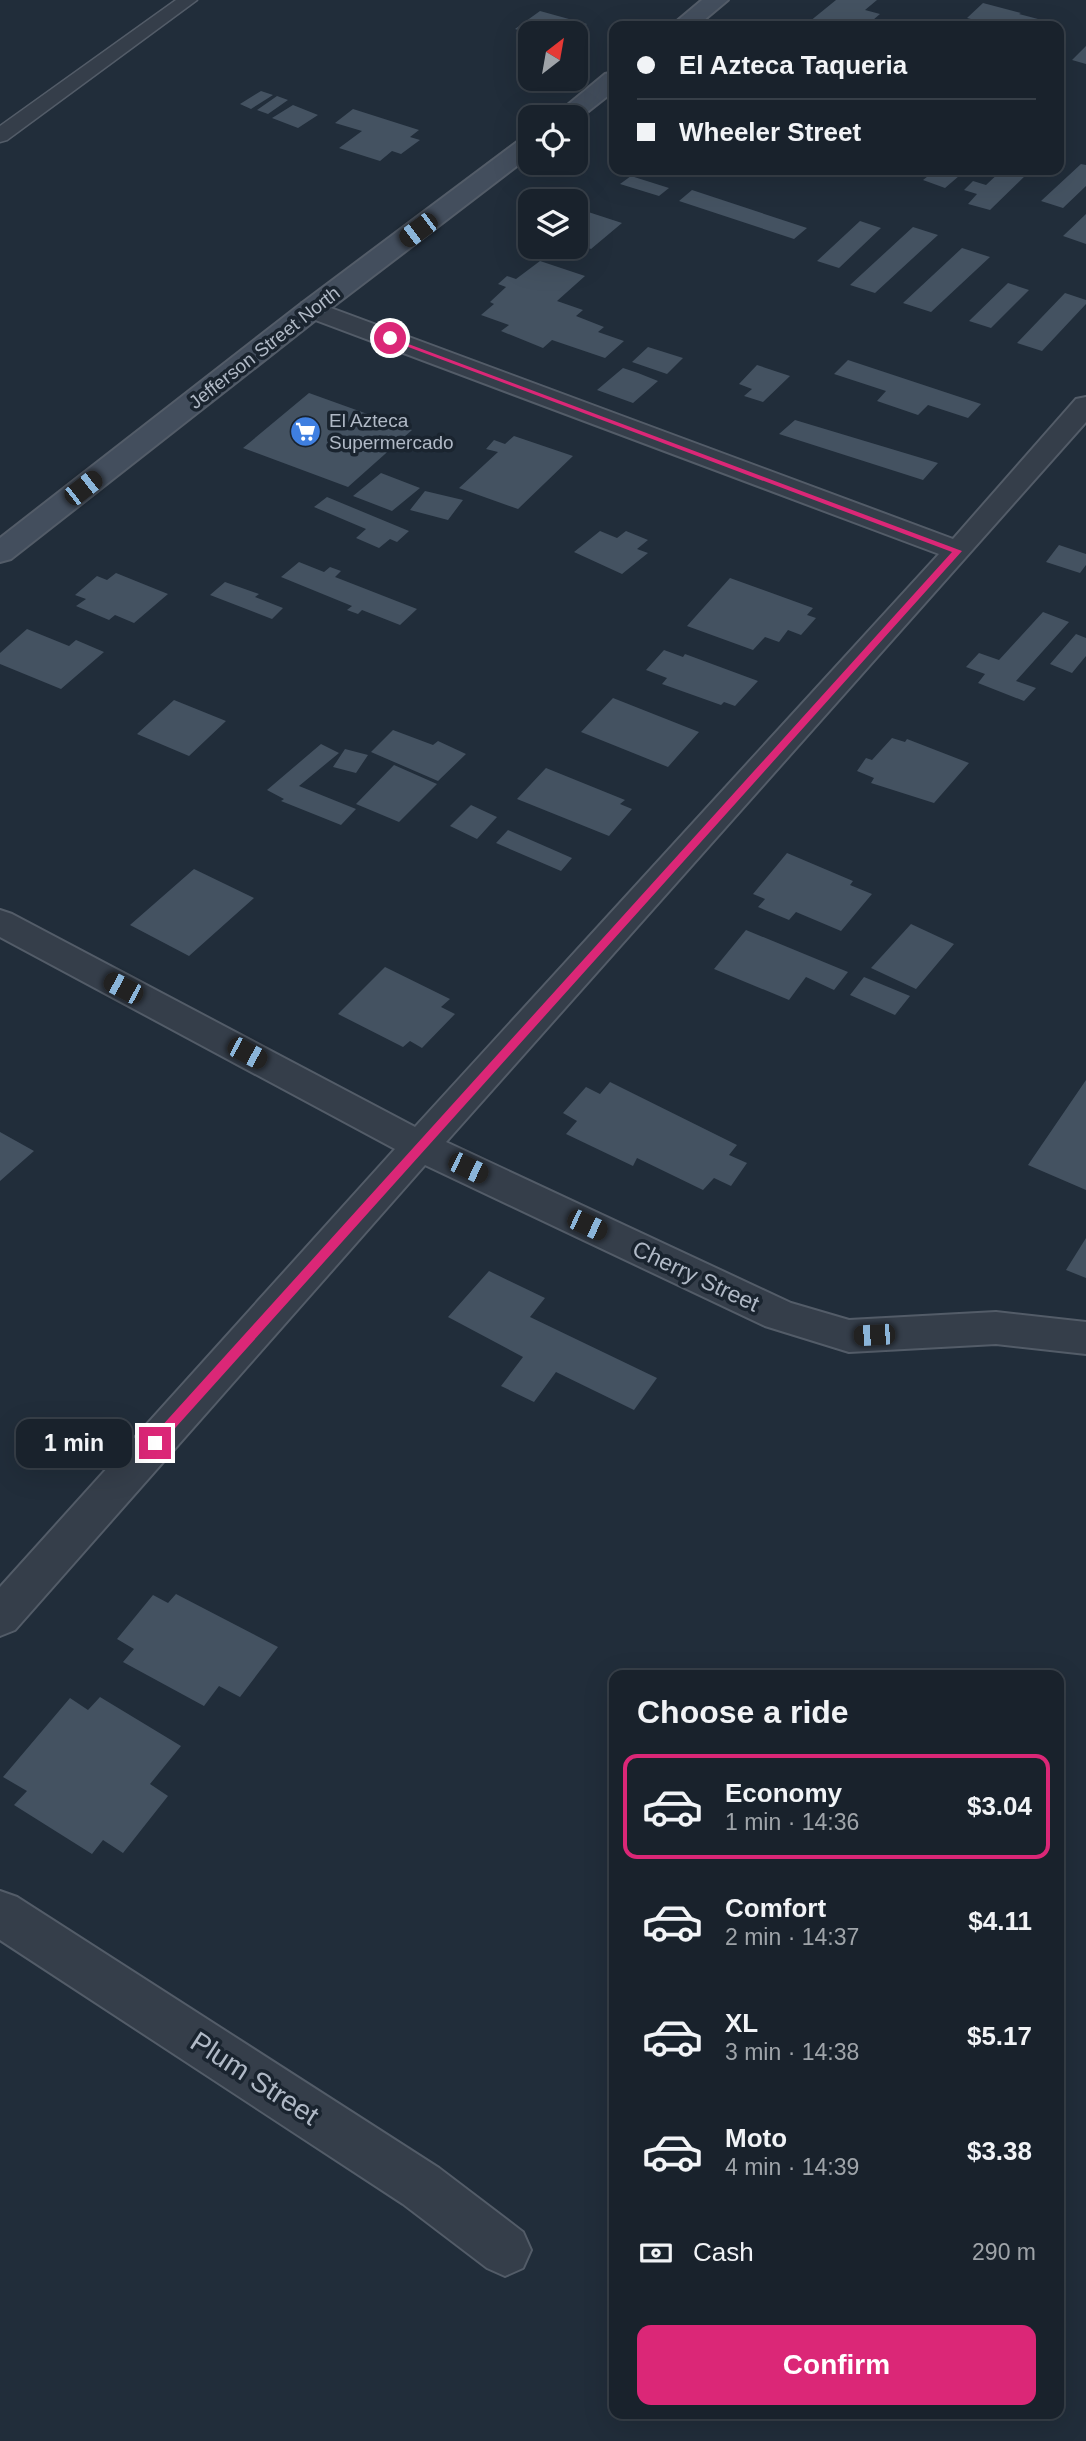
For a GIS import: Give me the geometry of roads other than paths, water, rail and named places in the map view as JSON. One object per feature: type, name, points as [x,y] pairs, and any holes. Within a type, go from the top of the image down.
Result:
[{"type":"main road","points":[[689,21],[716,0]]},
{"type":"main road","points":[[580,105],[609,83]]},
{"type":"main road","name":"Jefferson Street North","points":[[0,554],[312,309],[518,153]]},
{"type":"street","points":[[312,309],[958,551]]},
{"type":"street","points":[[0,1616],[958,551],[1086,405]]},
{"type":"street","name":"Cherry Street","points":[[0,922],[420,1146],[779,1315],[849,1336],[996,1328],[1086,1338]]},
{"type":"street","name":"Plum Street","points":[[0,1913],[421,2186],[505,2250]]},
{"type":"lane","points":[[0,136],[188,0]]},
{"type":"place","name":"El Azteca Supermercado","points":[[306,431]]}]
